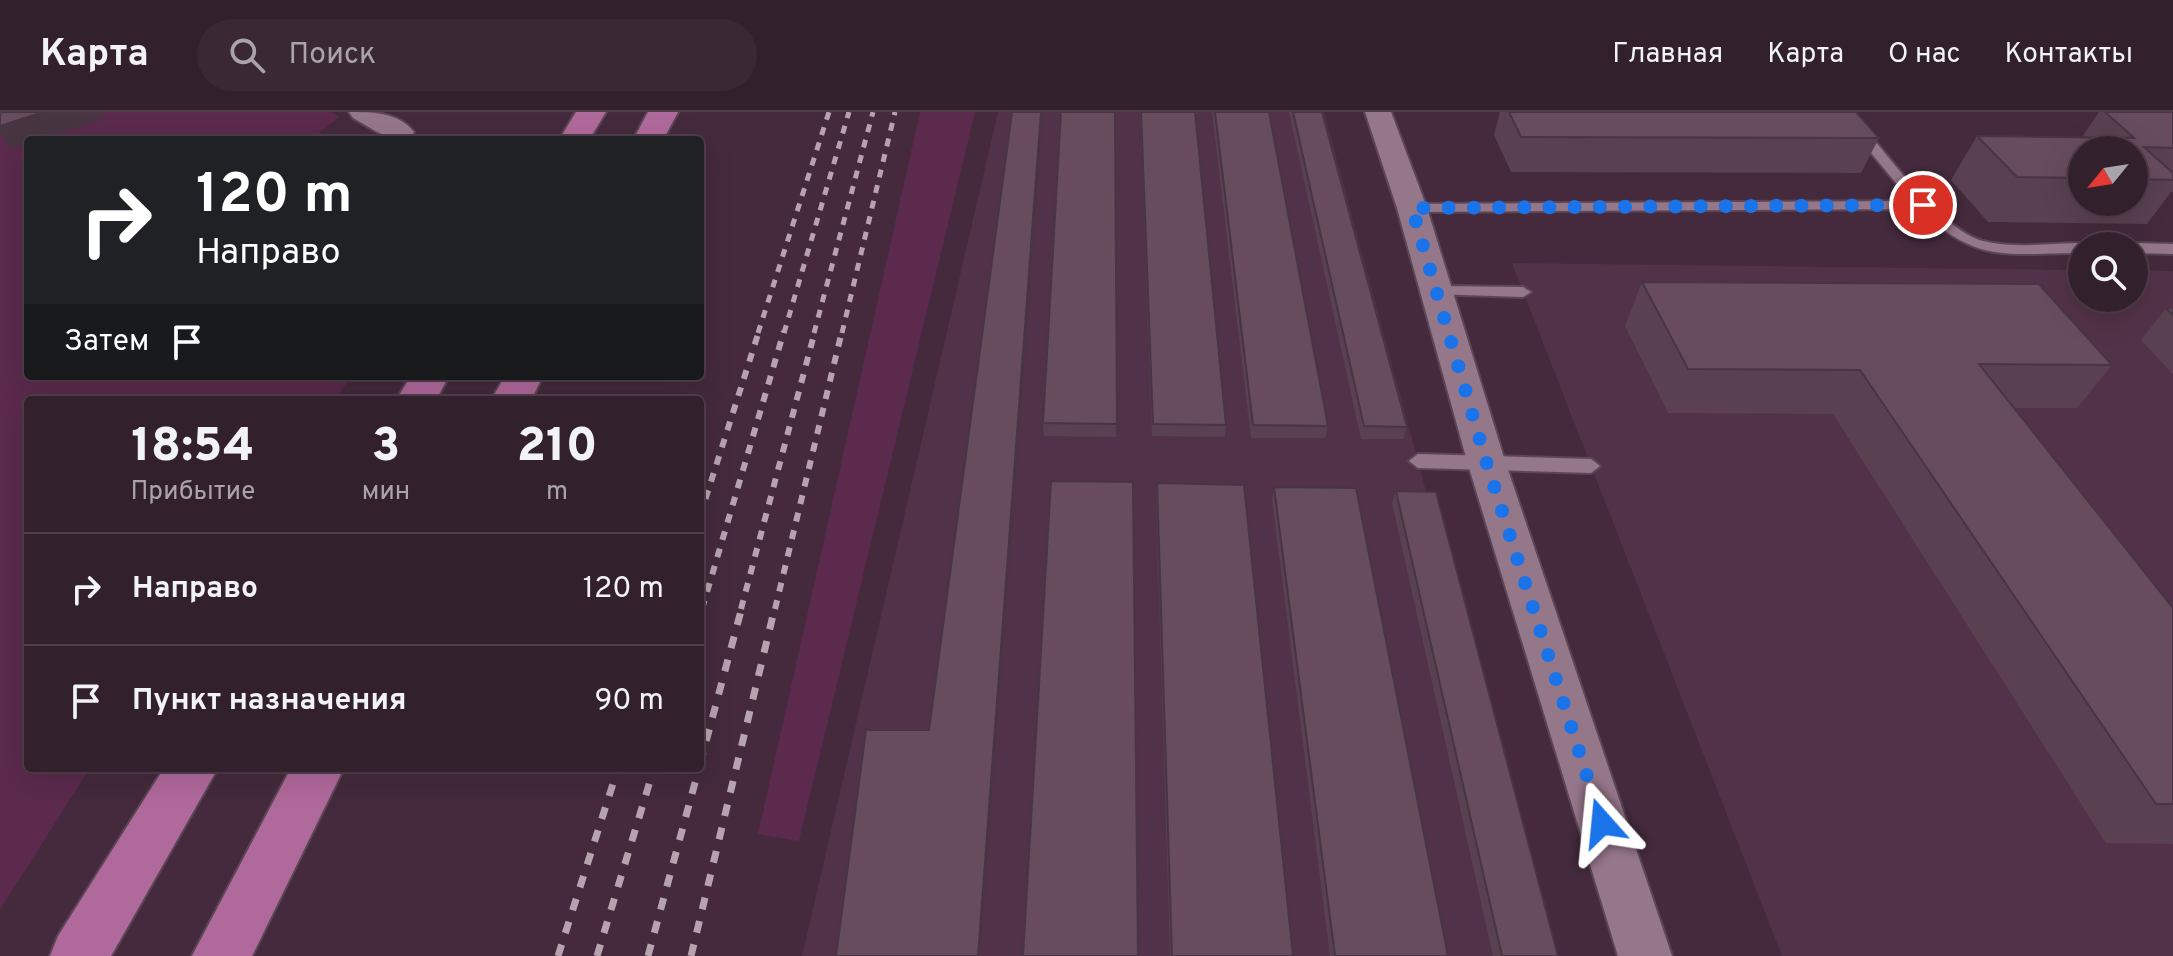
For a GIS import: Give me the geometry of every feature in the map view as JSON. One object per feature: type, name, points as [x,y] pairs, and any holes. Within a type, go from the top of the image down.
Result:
[{"type":"main road","points":[[576,136],[591,112]]},
{"type":"main road","points":[[650,136],[663,112]]},
{"type":"main road","points":[[79,956],[190,772]]},
{"type":"main road","points":[[221,956],[316,772]]},
{"type":"street","points":[[362,112],[400,132]]},
{"type":"street","points":[[1378,112],[1412,208],[1486,461],[1645,956]]},
{"type":"lane","points":[[1844,112],[1923,205],[1956,234],[1972,243],[1990,247],[2068,248]]},
{"type":"lane","points":[[1412,208],[1923,205]]},
{"type":"lane","points":[[2148,248],[2173,249]]},
{"type":"lane","points":[[1438,291],[1523,292]]},
{"type":"lane","points":[[1418,461],[1591,466]]},
{"type":"shaded area","points":[[0,112],[331,112],[339,117],[319,133],[325,136],[24,136],[24,380],[348,380],[338,396],[24,396],[24,772],[87,772],[0,910]]},
{"type":"shaded area","points":[[920,112],[975,112],[799,841],[758,834]]},
{"type":"shaded area","points":[[998,112],[1324,112],[1551,956],[802,956]]},
{"type":"shaded area","points":[[1512,263],[2068,270],[2068,312],[2148,312],[2148,270],[2173,271],[2173,956],[1782,956]]},
{"type":"building","points":[[2,112],[43,112],[0,126]]},
{"type":"building","points":[[1012,112],[1041,112],[978,956],[836,956],[866,730],[929,730]]},
{"type":"building","points":[[1061,112],[1115,112],[1117,424],[1043,423]]},
{"type":"building","points":[[1141,112],[1195,112],[1226,425],[1153,424]]},
{"type":"building","points":[[1215,112],[1269,112],[1328,426],[1253,425]]},
{"type":"building","points":[[1293,112],[1322,112],[1407,427],[1364,426]]},
{"type":"building","points":[[1509,112],[1856,112],[1879,138],[1521,137]]},
{"type":"building","points":[[2105,112],[2173,112],[2173,148],[2148,147],[2148,136],[2132,136]]},
{"type":"building","points":[[1977,136],[2068,137],[2068,178],[2017,177]]},
{"type":"building","points":[[2148,151],[2173,173],[2173,180],[2148,179]]},
{"type":"building","points":[[1642,282],[2039,284],[2112,365],[1979,364],[2173,608],[2173,804],[2156,804],[1860,370],[1688,369]]},
{"type":"building","points":[[1051,481],[1133,482],[1138,956],[1023,956]]},
{"type":"building","points":[[1157,483],[1244,485],[1293,956],[1172,956]]},
{"type":"building","points":[[1274,487],[1356,488],[1448,956],[1335,956]]},
{"type":"building","points":[[1396,491],[1436,492],[1558,956],[1502,956]]},
{"type":"railway","points":[[758,333],[829,112]]},
{"type":"railway","points":[[784,333],[849,112]]},
{"type":"railway","points":[[814,333],[873,112]]},
{"type":"railway","points":[[842,333],[895,112]]},
{"type":"railway","points":[[704,503],[759,331]]},
{"type":"railway","points":[[704,602],[784,331]]},
{"type":"railway","points":[[741,609],[815,331]]},
{"type":"railway","points":[[775,609],[842,331]]},
{"type":"railway","points":[[704,749],[742,607]]},
{"type":"railway","points":[[691,956],[775,607]]},
{"type":"railway","points":[[558,956],[617,772]]},
{"type":"railway","points":[[597,956],[653,772]]},
{"type":"railway","points":[[648,956],[698,772]]},
{"type":"route","points":[[1602,823],[1486,461],[1412,208],[1923,205]]}]
